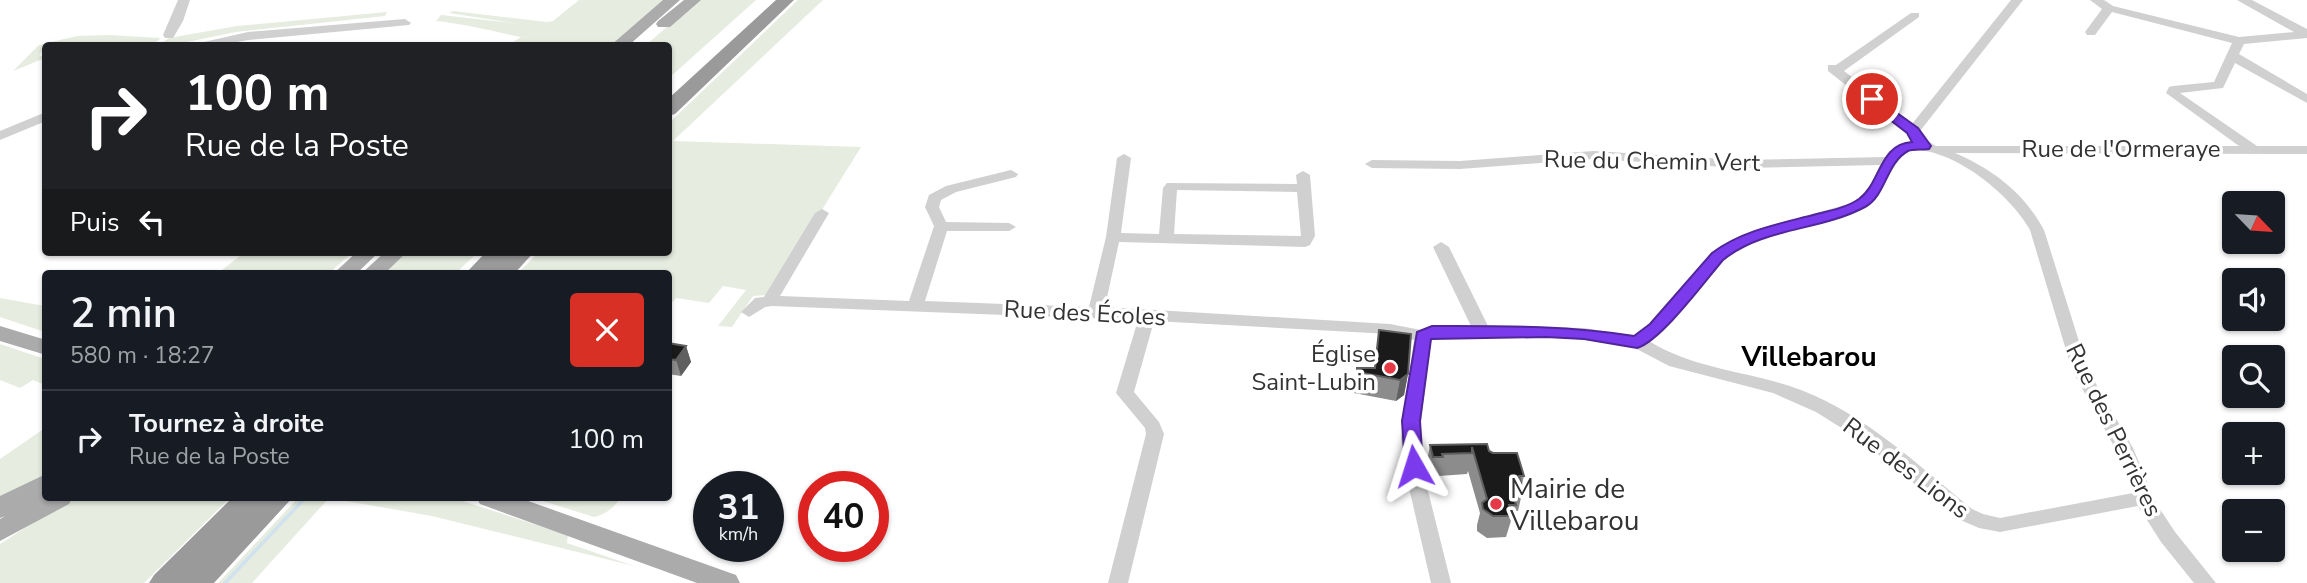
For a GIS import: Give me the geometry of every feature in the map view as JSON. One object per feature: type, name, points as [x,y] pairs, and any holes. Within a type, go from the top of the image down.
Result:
[{"type":"highway","points":[[672,87],[768,0]]},
{"type":"highway","points":[[672,106],[786,0]]},
{"type":"highway","points":[[480,270],[495,256]]},
{"type":"highway","points":[[505,270],[519,256]]},
{"type":"highway","points":[[164,583],[246,501]]},
{"type":"highway","points":[[196,583],[275,501]]},
{"type":"main road","points":[[623,42],[673,0]]},
{"type":"main road","points":[[644,42],[692,0]]},
{"type":"main road","points":[[348,270],[364,256]]},
{"type":"main road","points":[[376,270],[392,256]]},
{"type":"main road","points":[[0,333],[42,347]]},
{"type":"main road","points":[[0,509],[42,485]]},
{"type":"main road","points":[[0,531],[53,501]]},
{"type":"main road","points":[[500,501],[727,583]]},
{"type":"street","points":[[169,35],[181,13],[184,0]]},
{"type":"street","points":[[1913,131],[2017,0]]},
{"type":"street","points":[[2096,0],[2109,8],[2239,41],[2307,34]]},
{"type":"street","points":[[2243,0],[2307,34]]},
{"type":"street","points":[[2091,32],[2109,8]]},
{"type":"street","points":[[1915,15],[1834,70],[1913,131],[1917,140],[1930,148]]},
{"type":"street","points":[[214,42],[248,36],[405,23]]},
{"type":"street","points":[[2239,41],[2219,85],[2173,90],[2172,93],[2254,150]]},
{"type":"street","points":[[2233,56],[2307,99]]},
{"type":"street","points":[[0,136],[42,118]]},
{"type":"street","name":"Rue de l'Ormeraye","points":[[1889,161],[1905,147],[2307,149]]},
{"type":"street","name":"Rue des Perrières","points":[[1930,148],[2003,186],[2032,218],[2073,351],[2089,387],[2124,448],[2143,498],[2168,537],[2206,583]]},
{"type":"street","name":"Rue du Chemin Vert","points":[[1372,164],[1460,165],[1593,155],[1730,163],[1889,161]]},
{"type":"street","points":[[1096,312],[1113,237],[1124,158]]},
{"type":"street","points":[[1441,583],[1416,479],[1410,438],[1423,336],[1432,331],[1584,333],[1637,342],[1656,327],[1717,257],[1729,247],[1775,229],[1842,212],[1862,203],[1868,198],[1889,161]]},
{"type":"street","points":[[916,305],[941,226],[932,207],[937,195],[1011,174]]},
{"type":"street","points":[[1113,237],[1166,239],[1305,242],[1308,236],[1303,182],[1172,186],[1166,239]]},
{"type":"street","points":[[749,312],[756,304],[769,301],[822,213]]},
{"type":"street","points":[[941,226],[1009,228]]},
{"type":"street","points":[[1441,247],[1482,331]]},
{"type":"street","name":"Rue des Écoles","points":[[769,301],[1096,312],[1390,329],[1423,336]]},
{"type":"street","points":[[1118,583],[1155,434],[1153,426],[1125,396],[1147,315]]},
{"type":"street","name":"Rue des Lions","points":[[1637,342],[1665,359],[1782,390],[1819,406],[1859,429],[1965,514],[1979,522],[2000,525],[2143,498]]},
{"type":"shaded area","points":[[579,0],[667,0],[616,42],[514,42],[521,37],[436,21],[441,15],[520,24],[449,13],[453,11],[553,21]]},
{"type":"shaded area","points":[[698,0],[756,0],[672,75],[672,42],[650,42]]},
{"type":"shaded area","points":[[798,0],[823,0],[673,141],[861,147],[769,295],[753,296],[732,327],[718,326],[746,290],[723,286],[709,303],[676,298],[672,303],[672,270],[521,270],[535,256],[672,256],[672,120]]},
{"type":"shaded area","points":[[387,12],[385,16],[236,32],[187,42],[163,42],[169,38],[237,26]]},
{"type":"shaded area","points":[[77,36],[161,38],[156,42],[52,42]]},
{"type":"shaded area","points":[[42,44],[39,55],[42,59],[13,71]]},
{"type":"shaded area","points":[[240,256],[348,256],[332,270],[222,270]]},
{"type":"shaded area","points":[[401,256],[474,256],[459,270],[385,270]]},
{"type":"shaded area","points":[[0,298],[42,305],[42,331],[0,317]]},
{"type":"shaded area","points":[[0,344],[42,358],[42,384],[33,380],[20,388],[0,380]]},
{"type":"shaded area","points":[[42,430],[42,479],[0,502],[0,459]]},
{"type":"shaded area","points":[[67,501],[227,501],[144,583],[0,583],[0,544]]},
{"type":"shaded area","points":[[295,501],[326,501],[252,583],[218,583]]},
{"type":"shaded area","points":[[346,501],[462,501],[568,535],[567,543],[634,566],[432,516]]},
{"type":"shaded area","points":[[543,501],[618,501],[609,510],[594,517]]},
{"type":"building","points":[[1379,330],[1411,334],[1408,374],[1400,380],[1357,372],[1357,368],[1375,368]]},
{"type":"building","points":[[672,344],[686,346],[676,360],[672,360]]},
{"type":"building","points":[[1487,444],[1489,451],[1493,453],[1517,453],[1524,476],[1519,476],[1523,489],[1511,489],[1516,505],[1509,505],[1512,516],[1493,516],[1483,509],[1482,503],[1487,499],[1472,447],[1472,453],[1433,457],[1430,445]]},
{"type":"waterway","points":[[225,583],[302,501]]},
{"type":"place","name":"Église Saint-Lubin","points":[[1390,368]]},
{"type":"place","name":"Mairie de Villebarou","points":[[1496,504]]},
{"type":"district","name":"Villebarou","points":[[1809,356]]},
{"type":"route","points":[[1414,466],[1410,438],[1411,416],[1423,336],[1432,331],[1546,331],[1584,333],[1606,339],[1637,342],[1656,327],[1717,257],[1729,247],[1765,232],[1842,212],[1862,203],[1868,198],[1889,161],[1905,147],[1924,146],[1913,131],[1872,99]]}]
